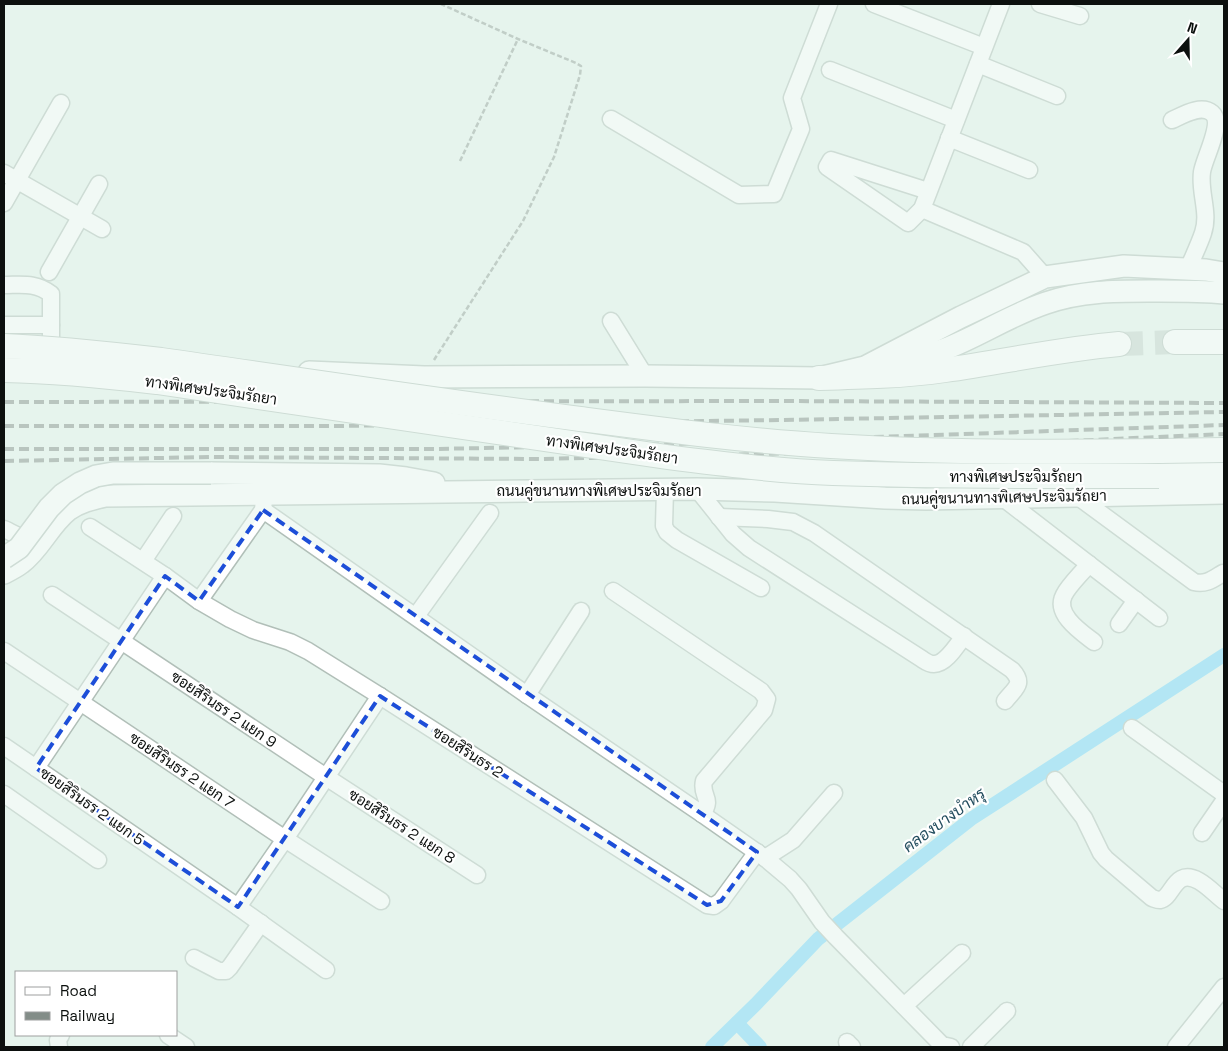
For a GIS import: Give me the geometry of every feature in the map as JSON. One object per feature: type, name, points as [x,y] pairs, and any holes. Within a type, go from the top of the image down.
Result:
[{"type":"highway","points":[[1175,342],[1224,342]]},
{"type":"highway","points":[[819,378],[896,376],[1025,358],[1084,347],[1119,344]]},
{"type":"highway","name":"ทางพิเศษประจิมรัถยา","points":[[4,346],[161,360],[550,415],[755,440],[933,451],[1224,450]]},
{"type":"highway","name":"ทางพิเศษประจิมรัถยา","points":[[4,370],[96,375],[157,382],[667,458],[748,467],[832,473],[932,476],[1224,475]]},
{"type":"main road","points":[[865,367],[961,317],[1045,277],[1124,266],[1206,270],[1224,273]]},
{"type":"main road","points":[[4,363],[424,376],[819,378],[944,350],[1047,302],[1083,294],[1107,291],[1224,293]]},
{"type":"main road","points":[[4,558],[18,548],[49,508],[63,494],[80,483],[96,476],[113,473],[211,472],[379,475],[476,491]]},
{"type":"main road","points":[[775,491],[916,482],[1224,482]]},
{"type":"main road","name":"ถนนคู่ขนานทางพิเศษประจิมรัถยา","points":[[4,573],[29,557],[56,521],[70,509],[86,501],[105,496],[264,502],[476,491],[665,489],[775,491],[885,498],[1003,498],[1224,493]]},
{"type":"street","points":[[612,119],[739,195],[774,194],[801,129],[792,98],[829,4]]},
{"type":"street","points":[[874,4],[984,47]]},
{"type":"street","points":[[928,191],[831,160],[827,167],[908,223],[922,208],[1001,4]]},
{"type":"street","points":[[1040,4],[1080,16]]},
{"type":"street","points":[[978,64],[1057,96]]},
{"type":"street","points":[[830,70],[956,120]]},
{"type":"street","points":[[4,203],[10,177],[61,103]]},
{"type":"street","points":[[1172,120],[1196,110],[1205,109],[1219,115],[1202,172],[1205,216],[1204,232],[1188,269]]},
{"type":"street","points":[[949,138],[1029,170]]},
{"type":"street","points":[[10,177],[102,229]]},
{"type":"street","points":[[48,272],[99,184]]},
{"type":"street","points":[[922,208],[1024,252],[1045,277]]},
{"type":"street","points":[[4,285],[33,285],[44,288],[51,294],[51,363]]},
{"type":"street","points":[[611,321],[645,376]]},
{"type":"street","points":[[4,325],[52,325]]},
{"type":"street","points":[[665,489],[664,526],[667,532],[677,540],[761,588]]},
{"type":"street","points":[[697,489],[733,534],[749,548],[928,663],[940,663],[946,659],[964,636]]},
{"type":"street","points":[[1077,496],[1194,582],[1200,584],[1207,582],[1223,573]]},
{"type":"street","points":[[1003,498],[1159,618]]},
{"type":"street","points":[[199,600],[264,502],[416,616],[761,855],[790,879],[822,922],[944,1046]]},
{"type":"street","points":[[416,616],[490,513]]},
{"type":"street","points":[[143,562],[173,516]]},
{"type":"street","points":[[719,517],[768,518],[794,522],[814,533],[1012,670],[1019,681],[1017,687],[1005,701]]},
{"type":"street","name":"ซอยสิรินธร 2","points":[[90,527],[230,619],[253,630],[290,642],[380,696],[707,905],[714,906],[721,901],[761,855]]},
{"type":"street","points":[[4,529],[26,539],[42,538]]},
{"type":"street","points":[[1089,564],[1063,596],[1061,604],[1063,611],[1072,623],[1094,642]]},
{"type":"street","name":"ซอยสิรินธร 2 แยก 5","points":[[165,576],[36,768],[238,906],[326,970]]},
{"type":"street","points":[[613,591],[761,690],[767,700],[764,710],[704,781],[703,786],[708,804],[702,814]]},
{"type":"street","name":"ซอยสิรินธร 2 แยก 9","points":[[52,595],[326,777]]},
{"type":"street","points":[[1118,624],[1136,600]]},
{"type":"street","points":[[527,694],[581,611]]},
{"type":"street","name":"ซอยสิรินธร 2 แยก 7","points":[[4,651],[381,901]]},
{"type":"street","points":[[238,906],[380,696]]},
{"type":"street","points":[[1132,728],[1224,794]]},
{"type":"street","points":[[4,746],[36,768]]},
{"type":"street","name":"ซอยสิรินธร 2 แยก 8","points":[[326,777],[477,875]]},
{"type":"street","points":[[1055,780],[1084,818],[1106,860],[1152,898],[1163,899],[1179,880],[1186,877],[1197,880],[1224,901]]},
{"type":"street","points":[[761,855],[793,840],[834,793]]},
{"type":"street","points":[[4,794],[98,860]]},
{"type":"street","points":[[1202,833],[1224,801]]},
{"type":"street","points":[[194,958],[219,971],[226,971],[261,923]]},
{"type":"street","points":[[904,1006],[962,953]]},
{"type":"street","points":[[1176,1047],[1218,1007],[1224,987]]},
{"type":"street","points":[[971,1047],[1007,1011]]},
{"type":"street","points":[[170,1036],[186,1047]]},
{"type":"path","points":[[424,376],[523,221],[554,157],[580,75],[581,66],[576,62],[441,4]]},
{"type":"path","points":[[460,161],[518,38]]},
{"type":"highlighted area","points":[[263,510],[757,852],[721,901],[707,905],[380,696],[238,907],[36,768],[165,576],[199,601]]},
{"type":"waterway","name":"คลองบางบำหรุ","points":[[712,1047],[818,939],[971,819],[1224,655]]},
{"type":"waterway","points":[[737,1023],[760,1047]]},
{"type":"tunnel","points":[[1119,344],[1175,342]]},
{"type":"railway","points":[[4,402],[781,401],[1224,403]]},
{"type":"railway","points":[[4,426],[336,426],[1224,412]]},
{"type":"railway","points":[[4,449],[434,449],[646,445],[1224,425]]},
{"type":"railway","points":[[4,461],[210,457],[540,459],[803,453],[1224,434]]}]
